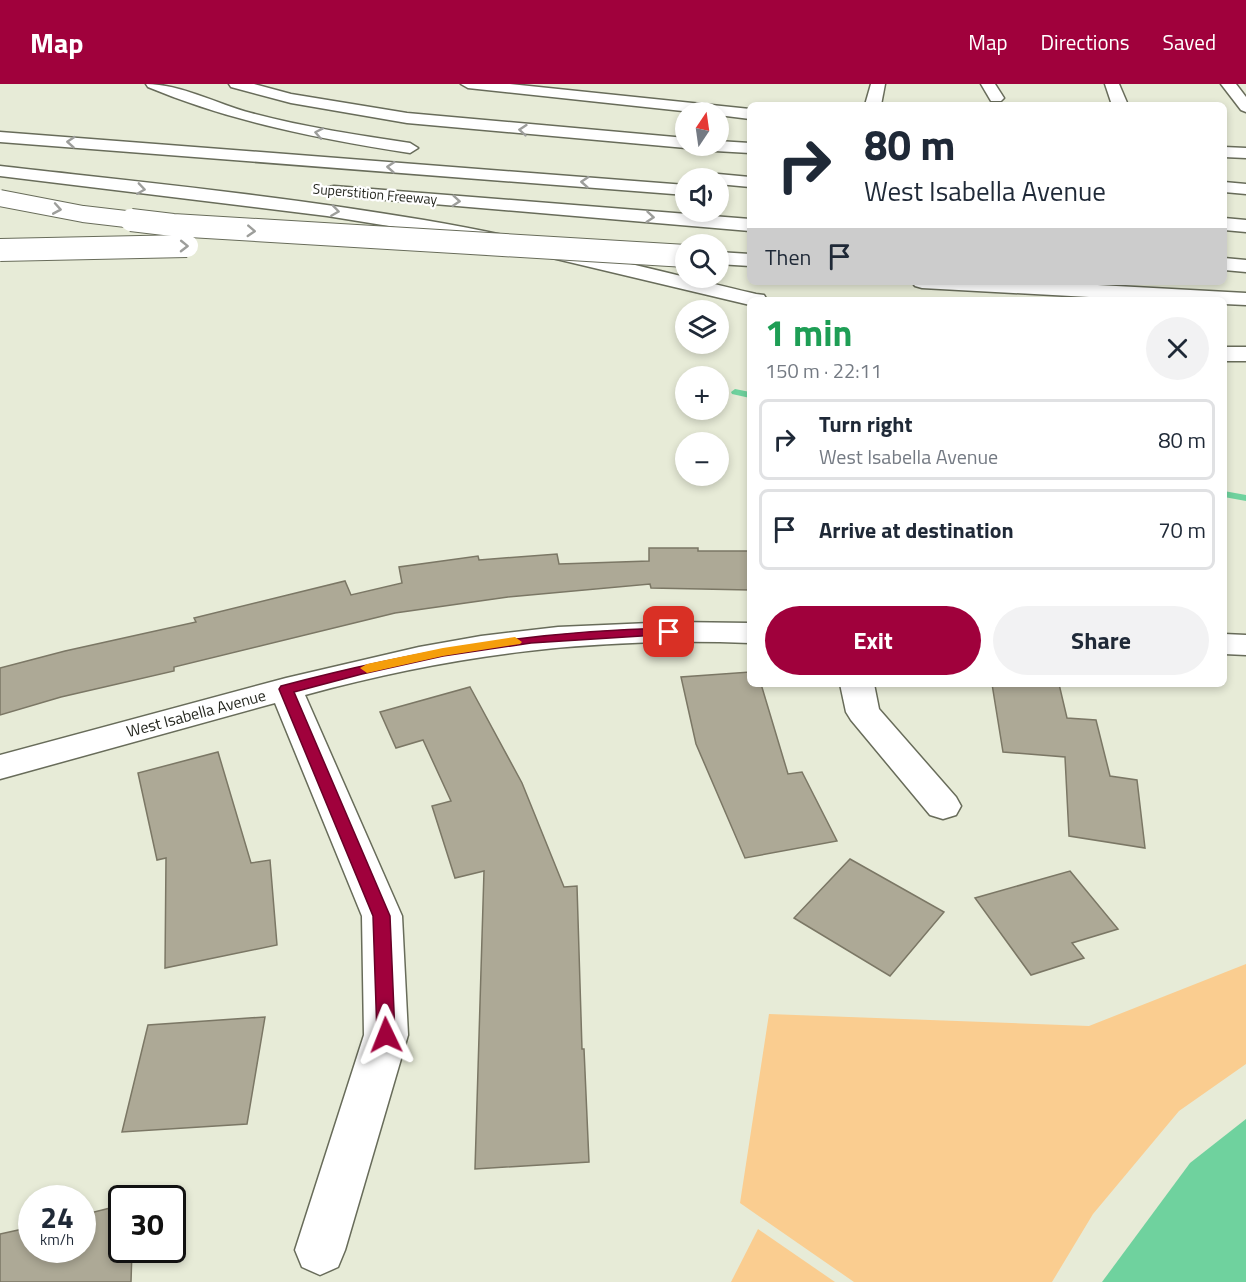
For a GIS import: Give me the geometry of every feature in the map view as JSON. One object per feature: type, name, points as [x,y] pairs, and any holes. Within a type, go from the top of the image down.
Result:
[{"type":"main road","points":[[153,84],[214,109],[250,119],[360,141],[424,150]]},
{"type":"main road","points":[[236,84],[291,98],[407,118],[675,142]]},
{"type":"main road","points":[[468,84],[747,114]]},
{"type":"main road","points":[[617,99],[639,84]]},
{"type":"main road","points":[[874,102],[878,84]]},
{"type":"main road","points":[[988,84],[996,98]]},
{"type":"main road","points":[[1112,84],[1119,102]]},
{"type":"main road","points":[[1228,84],[1246,107]]},
{"type":"main road","name":"Superstition Freeway","points":[[0,137],[675,189]]},
{"type":"main road","points":[[729,147],[747,148]]},
{"type":"main road","points":[[1227,152],[1246,153]]},
{"type":"main road","points":[[0,162],[267,185]]},
{"type":"main road","points":[[535,162],[675,175]]},
{"type":"main road","points":[[0,171],[297,206],[426,226],[510,242],[747,298]]},
{"type":"main road","points":[[729,180],[747,182]]},
{"type":"main road","points":[[1227,187],[1246,189]]},
{"type":"main road","name":"Superstition Freeway","points":[[315,189],[747,225]]},
{"type":"main road","points":[[729,193],[747,195]]},
{"type":"main road","points":[[0,198],[94,216],[173,225],[675,255]]},
{"type":"main road","points":[[1227,224],[1246,226]]},
{"type":"main road","points":[[1227,231],[1246,233]]},
{"type":"main road","points":[[0,250],[96,246],[216,246],[675,269]]},
{"type":"main road","points":[[729,259],[747,260]]},
{"type":"main road","points":[[1227,264],[1246,266]]},
{"type":"main road","points":[[729,272],[747,273]]},
{"type":"main road","points":[[979,285],[1208,297]]},
{"type":"main road","points":[[1142,285],[1246,292]]},
{"type":"main road","points":[[1227,298],[1246,299]]},
{"type":"main road","points":[[1227,354],[1246,354]]},
{"type":"main road","name":"West Isabella Avenue","points":[[0,767],[362,669],[443,652],[531,639],[610,633],[708,631],[747,633]]},
{"type":"main road","points":[[1227,644],[1246,645]]},
{"type":"main road","points":[[858,687],[863,712],[943,806]]},
{"type":"main road","points":[[286,689],[382,916],[386,1035],[320,1250]]},
{"type":"shaded area","points":[[1246,964],[1246,1064],[1179,1111],[1093,1214],[1052,1282],[854,1282],[740,1203],[769,1014],[1089,1026]]},
{"type":"shaded area","points":[[1246,1119],[1246,1282],[1102,1282],[1190,1163]]},
{"type":"shaded area","points":[[758,1229],[835,1282],[731,1282]]},
{"type":"building","points":[[649,548],[747,551],[747,590],[651,588],[650,584],[508,597],[395,613],[174,667],[174,671],[61,697],[0,715],[0,668],[196,622],[194,618],[345,581],[351,595],[402,583],[399,567],[478,556],[479,560],[557,554],[559,564],[649,561]]},
{"type":"building","points":[[747,672],[747,687],[762,687],[788,774],[802,772],[837,841],[745,858],[696,744],[681,677]]},
{"type":"building","points":[[470,687],[522,783],[564,887],[577,886],[582,1049],[584,1049],[589,1162],[475,1169],[484,871],[455,878],[432,806],[451,801],[423,740],[396,748],[380,712]]},
{"type":"building","points":[[992,687],[1060,687],[1067,718],[1096,720],[1110,776],[1137,780],[1145,848],[1069,836],[1065,757],[1003,752]]},
{"type":"building","points":[[218,752],[251,863],[270,860],[277,945],[165,968],[166,858],[157,860],[138,773]]},
{"type":"building","points":[[850,859],[944,912],[890,976],[794,918]]},
{"type":"building","points":[[1070,871],[1118,929],[1072,943],[1084,958],[1031,975],[975,898]]},
{"type":"building","points":[[265,1017],[247,1124],[122,1132],[148,1025]]},
{"type":"building","points":[[108,1208],[108,1263],[132,1263],[131,1282],[0,1282],[0,1234],[18,1230],[18,1263],[96,1263],[96,1212]]},
{"type":"waterway","points":[[735,392],[747,394]]},
{"type":"waterway","points":[[1227,495],[1246,498]]},
{"type":"slow traffic","points":[[367,668],[443,652],[515,642]]},
{"type":"route","points":[[386,1035],[382,916],[286,689],[362,669],[443,652],[531,639],[610,633],[669,632]]}]
